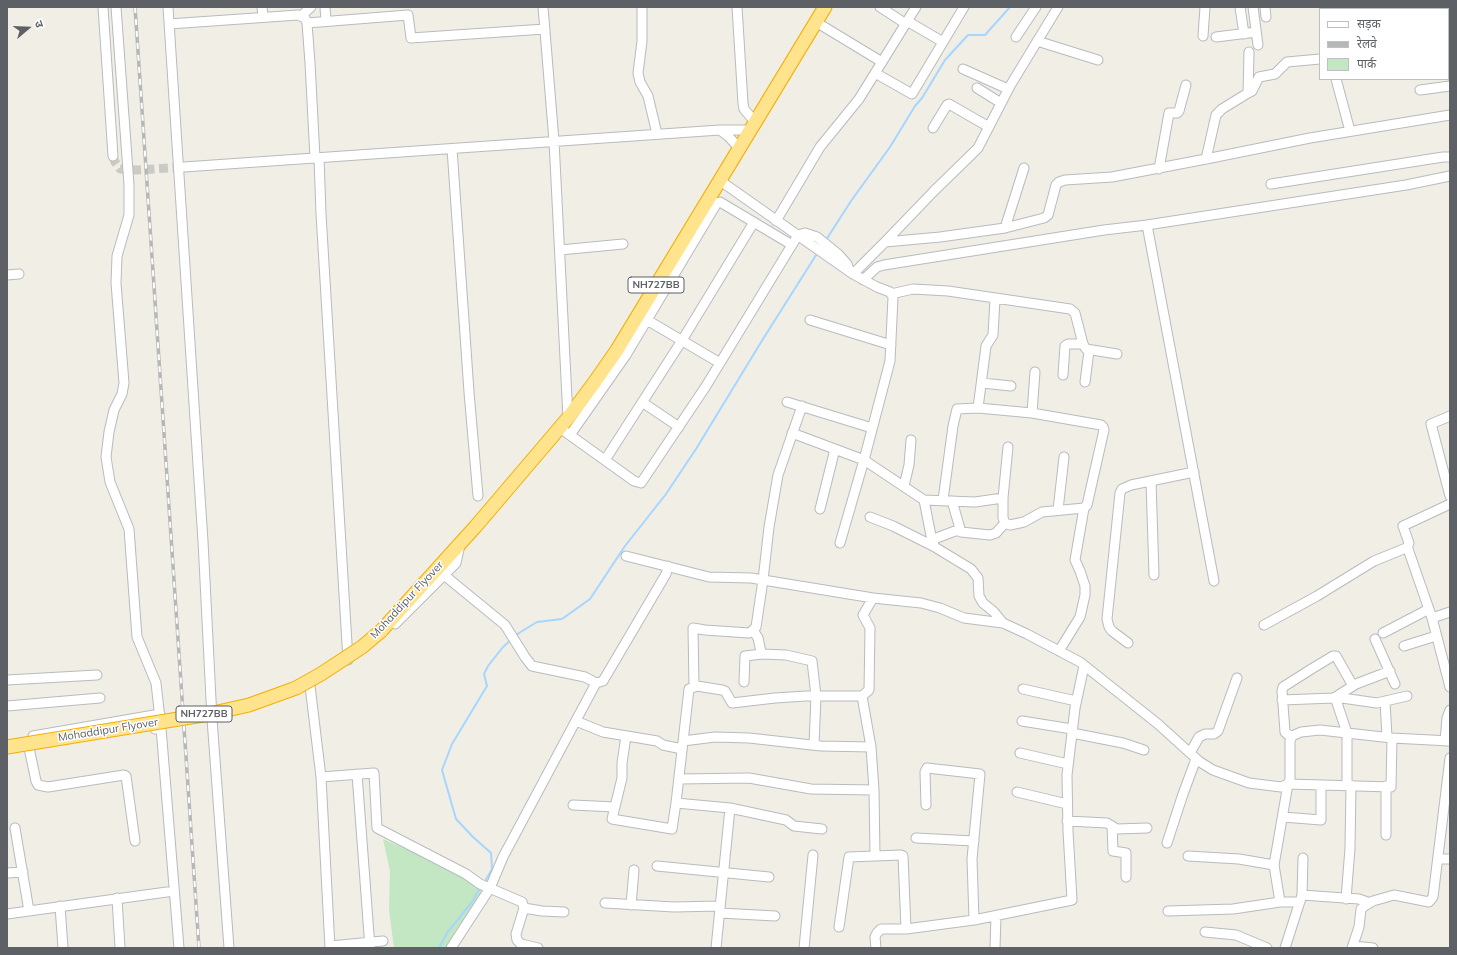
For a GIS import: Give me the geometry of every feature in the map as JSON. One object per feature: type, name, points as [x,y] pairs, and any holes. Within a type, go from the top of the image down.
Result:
[{"type":"highway","name":"NH727BB","points":[[461,542],[566,427],[679,257],[738,148],[825,7]]},
{"type":"highway","name":"Mohaddipur Flyover","points":[[7,747],[230,710],[249,705],[296,688],[343,661],[381,631],[461,542]]},
{"type":"street","points":[[103,7],[113,156]]},
{"type":"street","points":[[116,7],[129,185],[129,215],[117,256],[116,283],[124,383],[122,394],[114,410],[108,432],[106,457],[110,482],[129,529],[137,637],[156,683],[160,714],[179,948]]},
{"type":"street","points":[[168,7],[203,541],[212,717],[229,948]]},
{"type":"street","points":[[262,7],[263,17]]},
{"type":"street","points":[[311,7],[304,19],[317,158],[348,663]]},
{"type":"street","points":[[325,7],[326,21]]},
{"type":"street","points":[[543,7],[554,141],[560,250],[566,427],[605,460],[634,481],[641,483],[720,363],[798,235]]},
{"type":"street","points":[[642,7],[642,41],[638,73],[640,82],[648,96],[657,134]]},
{"type":"street","points":[[184,167],[720,130],[752,126],[744,109],[743,102],[737,7]]},
{"type":"street","points":[[880,7],[943,42]]},
{"type":"street","points":[[776,221],[820,147],[859,99],[916,7]]},
{"type":"street","points":[[875,73],[912,94],[964,7]]},
{"type":"street","points":[[1016,37],[1036,7]]},
{"type":"street","points":[[848,271],[886,242],[934,191],[975,152],[982,143],[1008,89],[1056,10],[1046,7]]},
{"type":"street","points":[[1203,36],[1205,7]]},
{"type":"street","points":[[1240,7],[1244,34]]},
{"type":"street","points":[[1253,7],[1258,45]]},
{"type":"street","points":[[1265,7],[1266,17]]},
{"type":"street","points":[[169,24],[298,14],[304,19],[326,21],[408,15],[411,38],[545,29]]},
{"type":"street","points":[[816,22],[882,62]]},
{"type":"street","points":[[1216,37],[1256,32]]},
{"type":"street","points":[[1037,42],[1098,60]]},
{"type":"street","points":[[1248,93],[1249,52]]},
{"type":"street","points":[[1206,159],[1216,114],[1222,108],[1252,91],[1259,78],[1275,74],[1287,62],[1319,59]]},
{"type":"street","points":[[963,69],[1008,89]]},
{"type":"street","points":[[1336,80],[1350,131]]},
{"type":"street","points":[[1159,169],[1170,113],[1177,113],[1179,111],[1186,85]]},
{"type":"street","points":[[1420,90],[1450,86]]},
{"type":"street","points":[[977,88],[1001,103]]},
{"type":"street","points":[[934,128],[949,104],[989,127]]},
{"type":"street","points":[[886,242],[940,237],[1005,228],[1044,218],[1050,212],[1056,185],[1065,180],[1112,177],[1350,131],[1450,115]]},
{"type":"street","points":[[720,130],[729,137],[738,148]]},
{"type":"street","points":[[452,149],[468,384],[478,496]]},
{"type":"street","points":[[1271,184],[1450,157]]},
{"type":"street","points":[[1005,228],[1024,168]]},
{"type":"street","points":[[863,280],[877,267],[884,265],[1104,230],[1406,185],[1450,176]]},
{"type":"street","points":[[720,180],[776,221],[798,235],[814,241],[838,254],[847,264],[848,271]]},
{"type":"street","points":[[566,427],[603,390],[646,320],[679,257],[718,203],[720,202],[792,245]]},
{"type":"street","points":[[605,460],[681,342],[754,222]]},
{"type":"street","points":[[1147,224],[1214,581]]},
{"type":"street","points":[[814,241],[848,271],[863,280],[890,292],[893,297],[890,361],[840,543]]},
{"type":"street","points":[[560,250],[623,244]]},
{"type":"street","points":[[7,275],[19,274]]},
{"type":"street","points":[[891,294],[913,289],[948,291],[1073,310],[1086,347],[1085,382]]},
{"type":"street","points":[[978,408],[986,346],[993,335],[995,299]]},
{"type":"street","points":[[646,320],[681,342],[720,363]]},
{"type":"street","points":[[810,320],[891,345]]},
{"type":"street","points":[[1063,375],[1065,346],[1068,344],[1117,354]]},
{"type":"street","points":[[1032,413],[1035,372]]},
{"type":"street","points":[[982,383],[1011,386]]},
{"type":"street","points":[[642,402],[679,427]]},
{"type":"street","points":[[787,402],[872,428]]},
{"type":"street","points":[[694,686],[693,628],[749,633],[756,626],[769,528],[778,475],[802,406]]},
{"type":"street","points":[[960,531],[948,501],[953,426],[956,409],[978,408],[1032,413],[1101,425],[1103,427],[1104,430],[1087,505],[1084,508],[1075,560],[1080,570],[1085,595],[1080,618],[1059,651]]},
{"type":"street","points":[[1450,416],[1431,424],[1450,496]]},
{"type":"street","points":[[792,433],[864,460],[924,500],[975,502],[1003,498]]},
{"type":"street","points":[[904,486],[908,472],[912,440]]},
{"type":"street","points":[[1008,447],[1002,518],[1005,523],[1010,525],[1024,522],[1042,512],[1084,508]]},
{"type":"street","points":[[820,509],[834,449]]},
{"type":"street","points":[[1058,510],[1064,457]]},
{"type":"street","points":[[1128,643],[1112,631],[1107,619],[1120,494],[1122,489],[1126,486],[1194,472]]},
{"type":"street","points":[[1151,481],[1154,575]]},
{"type":"street","points":[[924,500],[933,546]]},
{"type":"street","points":[[1450,504],[1403,526],[1409,543],[1407,548],[1436,636],[1446,655],[1450,687]]},
{"type":"street","points":[[870,517],[893,526],[933,546],[971,569],[978,578],[979,596],[983,603],[994,612],[1003,623]]},
{"type":"street","points":[[933,546],[934,539],[955,531],[990,535],[996,533],[1005,523]]},
{"type":"street","points":[[212,717],[234,713],[270,703],[310,686],[348,663],[384,635],[456,563],[461,542]]},
{"type":"street","points":[[1264,625],[1317,596],[1374,561],[1407,548]]},
{"type":"street","points":[[626,556],[708,577],[751,578],[873,598],[921,603],[940,608],[964,618],[1003,623],[1027,634],[1084,666],[1158,724],[1193,756],[1213,770],[1249,783],[1281,787],[1288,784],[1391,786],[1389,737],[1385,701]]},
{"type":"street","points":[[451,948],[503,857],[596,683],[603,681],[666,574],[668,566]]},
{"type":"street","points":[[444,575],[505,625],[532,666],[585,676],[596,683]]},
{"type":"street","points":[[626,736],[622,763],[622,778],[612,818],[614,820],[671,829],[673,828],[689,689],[697,686],[722,690],[725,691],[732,703],[775,698],[862,696],[869,690],[870,628],[863,615],[873,598]]},
{"type":"street","points":[[1383,633],[1430,614],[1450,612]]},
{"type":"street","points":[[753,630],[758,638],[760,652],[762,654]]},
{"type":"street","points":[[1404,646],[1436,636]]},
{"type":"street","points":[[1375,639],[1395,684]]},
{"type":"street","points":[[744,682],[745,656],[762,654],[786,655],[812,661],[816,696],[814,745]]},
{"type":"street","points":[[1292,736],[1285,732],[1282,700],[1283,688],[1333,656],[1338,658],[1353,686]]},
{"type":"street","points":[[876,948],[875,937],[881,929],[906,929],[974,920],[1072,900],[1067,821],[1068,764],[1076,701],[1084,666]]},
{"type":"street","points":[[1336,697],[1353,686],[1390,671]]},
{"type":"street","points":[[7,680],[97,675]]},
{"type":"street","points":[[1167,843],[1199,737],[1205,734],[1214,734],[1218,731],[1237,678]]},
{"type":"street","points":[[310,686],[321,777],[330,947],[370,945],[383,941]]},
{"type":"street","points":[[1023,689],[1076,701]]},
{"type":"street","points":[[862,696],[871,747],[874,790],[875,856]]},
{"type":"street","points":[[1282,700],[1336,697],[1372,702],[1385,701],[1407,696]]},
{"type":"street","points":[[1336,697],[1347,733],[1350,848],[1346,899]]},
{"type":"street","points":[[7,706],[100,698]]},
{"type":"street","points":[[1280,902],[1274,865],[1290,779],[1290,741],[1292,736],[1301,732],[1320,730],[1447,741],[1447,718],[1450,710]]},
{"type":"street","points":[[174,715],[200,712]]},
{"type":"street","points":[[7,741],[160,714]]},
{"type":"street","points":[[576,721],[603,732],[657,741],[663,745],[682,745],[715,737],[749,738],[814,745],[871,747]]},
{"type":"street","points":[[1022,721],[1123,743],[1144,750]]},
{"type":"street","points":[[7,752],[161,728]]},
{"type":"street","points":[[29,748],[38,785],[48,787],[124,775],[126,776],[135,841]]},
{"type":"street","points":[[1020,753],[1068,764]]},
{"type":"street","points":[[1373,948],[1352,947],[1359,927],[1361,910],[1370,903],[1394,895],[1429,902],[1433,897],[1448,801],[1450,758]]},
{"type":"street","points":[[926,805],[925,772],[927,768],[979,773],[980,779],[972,859],[974,920]]},
{"type":"street","points":[[321,777],[374,773],[377,828]]},
{"type":"street","points":[[357,774],[370,945]]},
{"type":"street","points":[[679,779],[726,777],[749,778],[811,789],[874,790]]},
{"type":"street","points":[[1283,817],[1321,820],[1321,785]]},
{"type":"street","points":[[1386,786],[1386,835]]},
{"type":"street","points":[[1017,792],[1067,804]]},
{"type":"street","points":[[676,803],[730,808],[786,820],[794,826],[822,829]]},
{"type":"street","points":[[573,805],[615,807]]},
{"type":"street","points":[[716,948],[730,808]]},
{"type":"street","points":[[1067,821],[1107,823],[1117,829],[1147,828]]},
{"type":"street","points":[[1112,826],[1113,851],[1125,852],[1127,854],[1126,877]]},
{"type":"street","points":[[14,828],[29,911]]},
{"type":"street","points":[[361,829],[377,828],[466,874],[486,887],[522,902],[524,908],[516,934],[517,940],[521,944],[538,948]]},
{"type":"street","points":[[916,838],[974,841]]},
{"type":"street","points":[[804,948],[812,855]]},
{"type":"street","points":[[839,927],[848,859],[851,857],[901,855],[903,856],[906,929]]},
{"type":"street","points":[[1188,856],[1239,859],[1274,865]]},
{"type":"street","points":[[1285,948],[1301,899],[1303,858]]},
{"type":"street","points":[[1438,859],[1450,860]]},
{"type":"street","points":[[657,866],[723,871],[769,877]]},
{"type":"street","points":[[631,905],[634,870]]},
{"type":"street","points":[[7,873],[23,872]]},
{"type":"street","points":[[7,914],[174,890]]},
{"type":"street","points":[[117,898],[120,948]]},
{"type":"street","points":[[1168,911],[1233,909],[1301,899],[1359,899],[1370,903]]},
{"type":"street","points":[[605,903],[720,910],[775,916]]},
{"type":"street","points":[[60,906],[63,948]]},
{"type":"street","points":[[524,908],[564,912]]},
{"type":"street","points":[[995,948],[996,916]]},
{"type":"street","points":[[1205,932],[1240,937],[1267,948]]},
{"type":"green space","points":[[383,839],[434,861],[484,889],[448,948],[394,948],[389,910],[390,871]]},
{"type":"waterway","points":[[826,240],[851,201],[890,147],[945,60],[968,35],[985,35],[1010,7]]},
{"type":"waterway","points":[[514,637],[537,622],[562,619],[590,599],[625,546],[666,494],[696,449],[818,252]]},
{"type":"waterway","points":[[484,883],[492,869],[491,853],[456,819],[442,770],[452,744],[487,686],[484,674],[488,666],[503,647],[511,640]]},
{"type":"waterway","points":[[439,948],[447,933],[472,902],[480,888]]},
{"type":"tunnel","points":[[113,156],[120,169],[138,170],[184,167]]},
{"type":"railway","points":[[135,7],[199,948]]}]
